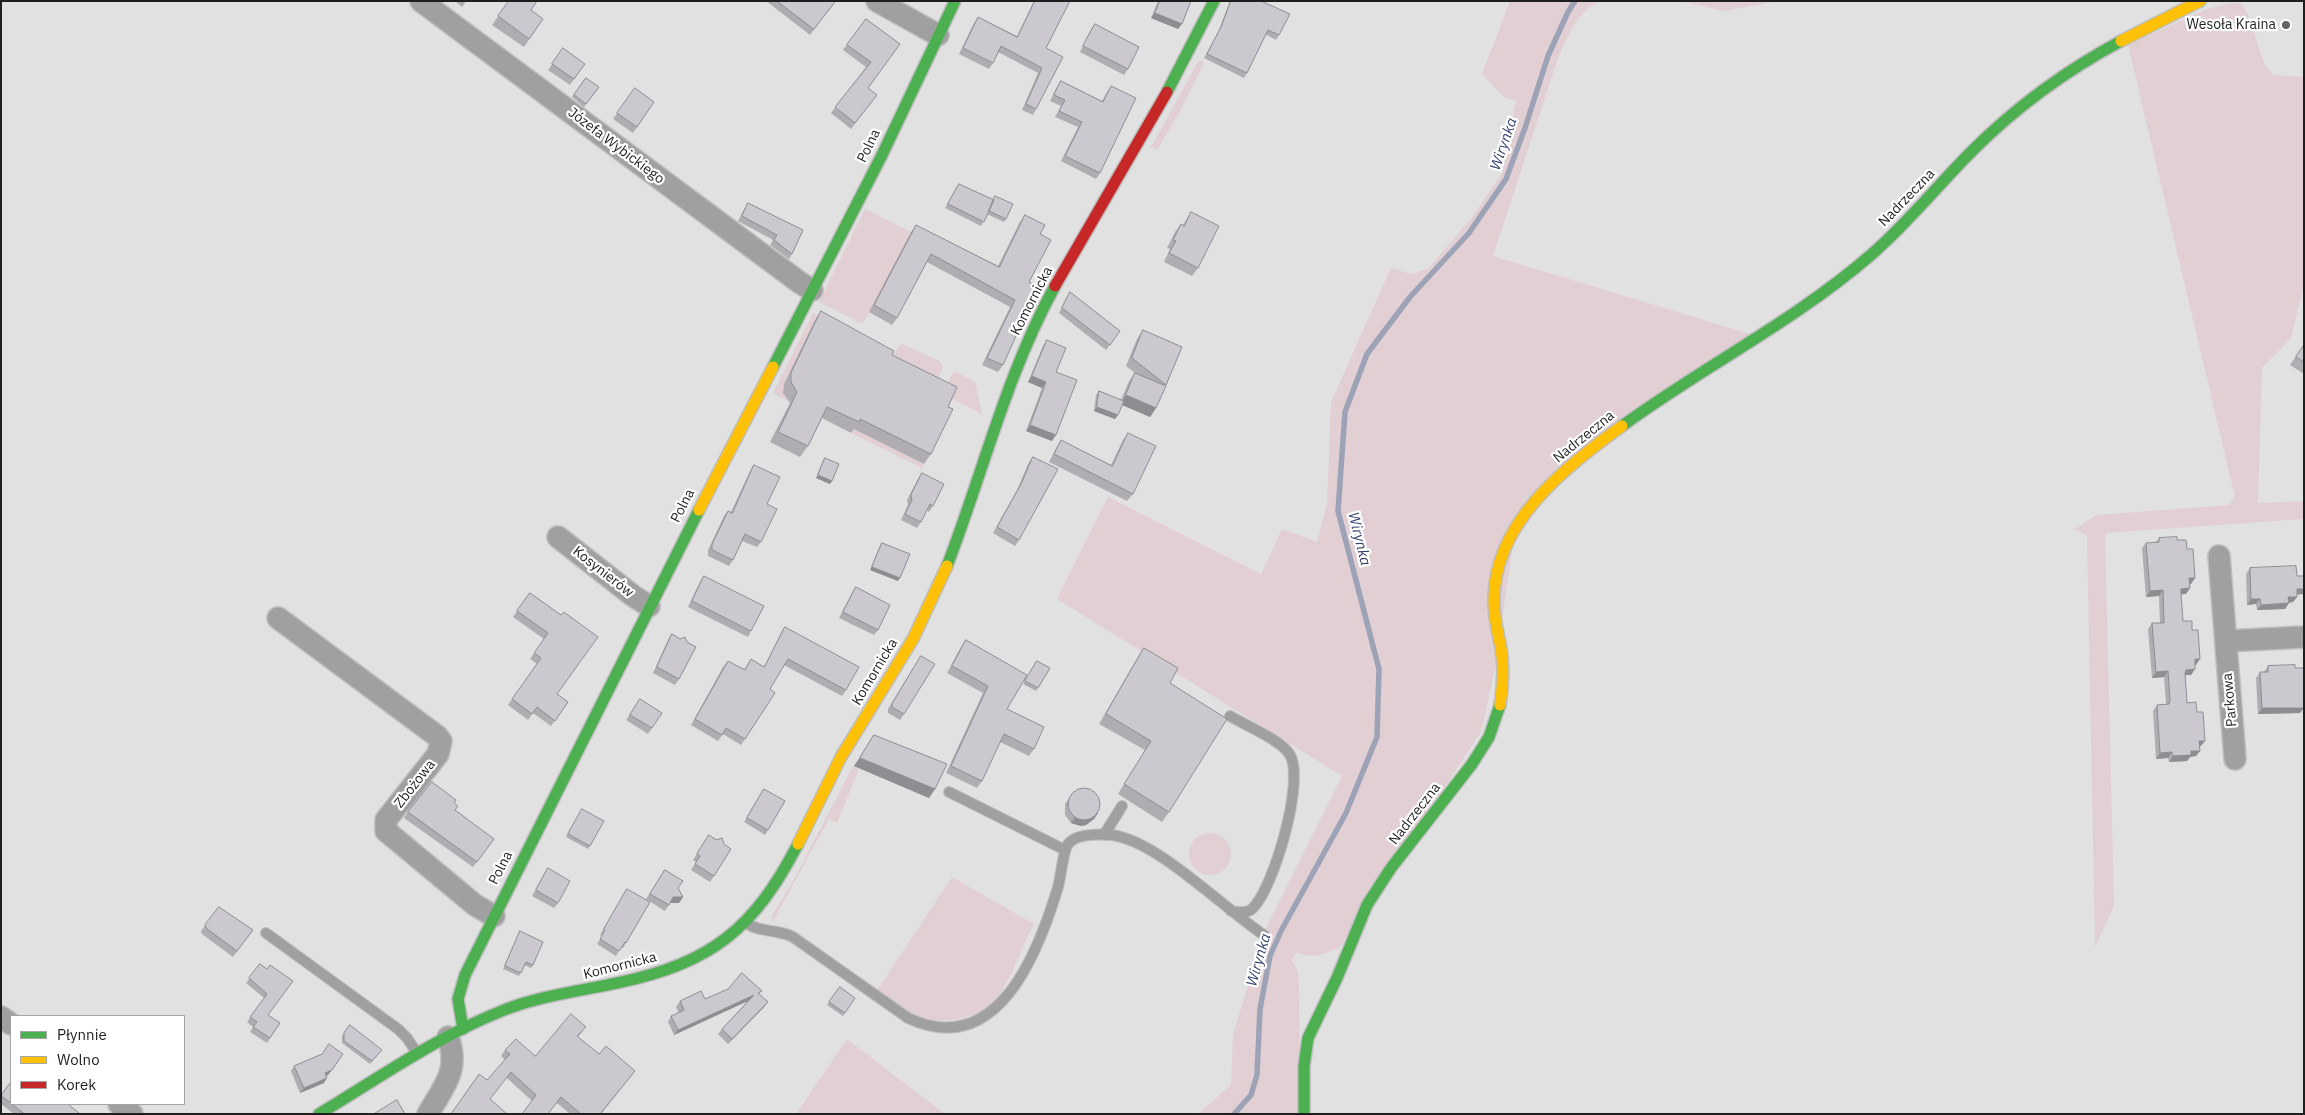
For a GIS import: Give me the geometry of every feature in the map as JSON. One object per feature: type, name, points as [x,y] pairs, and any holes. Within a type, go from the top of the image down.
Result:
[{"type":"street","name":"Józefa Wybickiego","points":[[421,1],[798,282],[812,290]]},
{"type":"street","points":[[877,1],[938,35]]},
{"type":"street","name":"Polna","points":[[455,1033],[457,997],[465,975],[649,606],[882,155],[955,1]]},
{"type":"street","name":"Komornicka","points":[[319,1114],[455,1033],[519,1005],[644,977],[671,968],[713,948],[746,922],[764,900],[782,872],[836,766],[921,624],[942,576],[998,414],[1032,331],[1053,288],[1172,82],[1214,1]]},
{"type":"street","name":"Nadrzeczna","points":[[1304,1114],[1304,1074],[1309,1037],[1341,969],[1375,889],[1470,767],[1486,744],[1493,727],[1500,698],[1503,663],[1494,615],[1497,572],[1504,549],[1530,507],[1549,485],[1588,451],[1642,410],[1776,326],[1859,266],[1895,234],[1989,134],[2039,94],[2084,64],[2149,26],[2200,1]]},
{"type":"street","name":"Kosynierów","points":[[558,537],[632,595],[649,606]]},
{"type":"street","name":"Parkowa","points":[[2219,556],[2235,759]]},
{"type":"street","name":"Zbożowa","points":[[278,618],[437,736],[441,742],[438,754],[386,820],[386,831],[476,905],[494,916]]},
{"type":"street","points":[[2226,641],[2304,637]]},
{"type":"street","points":[[428,1114],[452,1072],[455,1033]]},
{"type":"street","points":[[119,1105],[132,1114]]},
{"type":"lane","points":[[1230,716],[1283,747],[1290,754],[1294,773],[1285,833],[1272,873],[1252,909],[1246,912],[1231,912]]},
{"type":"lane","points":[[949,792],[1065,850]]},
{"type":"lane","points":[[1104,835],[1122,806]]},
{"type":"lane","points":[[746,922],[756,929],[780,932],[793,937],[896,1010],[922,1024],[950,1028],[964,1025],[989,1014],[1008,997],[1017,984],[1048,916],[1060,880],[1065,850],[1074,839],[1104,835],[1123,837],[1158,856],[1264,935]]},
{"type":"lane","points":[[266,933],[402,1033],[418,1055]]},
{"type":"shaded area","points":[[1510,1],[1600,1],[1592,5],[1579,18],[1558,58],[1493,256],[1753,335],[1518,510],[1494,674],[1481,732],[1340,947],[1313,956],[1296,952],[1292,960],[1298,972],[1299,984],[1300,1114],[1198,1114],[1231,1085],[1233,1034],[1266,928],[1342,776],[1057,599],[1108,497],[1261,574],[1282,529],[1317,542],[1327,504],[1331,402],[1391,268],[1411,274],[1428,269],[1473,216],[1503,172],[1516,101],[1505,98],[1482,74]]},
{"type":"shaded area","points":[[1682,1],[1778,1],[1724,11]]},
{"type":"shaded area","points":[[2229,3],[2240,3],[2246,11],[2254,29],[2259,49],[2273,75],[2304,77],[2304,286],[2291,338],[2262,368],[2258,503],[2304,501],[2304,519],[2105,533],[2114,906],[2095,947],[2087,536],[2075,529],[2096,515],[2229,505],[2235,497],[2128,45],[2204,10]]},
{"type":"shaded area","points":[[1199,60],[1204,63],[1179,113],[1157,150],[1151,147]]},
{"type":"shaded area","points":[[865,209],[911,232],[864,322],[860,323],[819,302]]},
{"type":"shaded area","points":[[813,313],[856,337],[784,384],[783,393],[789,402],[773,393]]},
{"type":"shaded area","points":[[902,344],[940,361],[943,368],[932,389],[861,432],[924,464],[922,468],[851,433],[887,362]]},
{"type":"shaded area","points":[[954,371],[975,382],[982,414],[942,394]]},
{"type":"shaded area","points":[[853,766],[859,769],[837,823],[829,819],[773,921],[772,915],[792,883]]},
{"type":"shaded area","points":[[1214,833],[1222,836],[1228,842],[1231,854],[1228,866],[1222,872],[1206,875],[1198,872],[1192,866],[1189,850],[1192,842],[1198,836]]},
{"type":"shaded area","points":[[952,877],[1034,924],[1008,980],[998,997],[990,1005],[980,1012],[956,1019],[944,1020],[920,1017],[896,1006],[876,992]]},
{"type":"shaded area","points":[[847,1039],[945,1114],[796,1114]]},
{"type":"building","points":[[509,1],[537,1],[531,10],[543,19],[529,39],[498,16]]},
{"type":"building","points":[[777,1],[834,1],[835,2],[814,29]]},
{"type":"building","points":[[1035,1],[1070,1],[1046,48],[1063,57],[1036,109],[1026,104],[1042,68],[1001,46],[993,63],[963,48],[978,17],[1017,37]]},
{"type":"building","points":[[1160,1],[1191,1],[1182,24],[1155,13]]},
{"type":"building","points":[[1231,1],[1261,1],[1290,14],[1279,35],[1268,30],[1247,73],[1207,54],[1221,27]]},
{"type":"building","points":[[866,19],[900,44],[868,88],[877,95],[855,123],[835,107],[871,62],[847,45]]},
{"type":"building","points":[[1095,24],[1139,47],[1128,69],[1083,46]]},
{"type":"building","points":[[563,48],[585,64],[574,79],[552,64]]},
{"type":"building","points":[[586,78],[599,87],[586,104],[574,95]]},
{"type":"building","points":[[1061,81],[1103,102],[1111,86],[1136,98],[1100,173],[1065,156],[1082,122],[1059,111],[1065,100],[1054,95]]},
{"type":"building","points":[[635,88],[654,102],[637,127],[617,113]]},
{"type":"building","points":[[959,184],[994,200],[984,222],[948,204]]},
{"type":"building","points":[[995,196],[1013,204],[1006,219],[989,211]]},
{"type":"building","points":[[748,203],[803,230],[792,254],[774,240],[777,235],[742,216]]},
{"type":"building","points":[[1191,212],[1219,226],[1198,268],[1169,253],[1176,241],[1173,240],[1181,224],[1184,226]]},
{"type":"building","points":[[1025,215],[1045,225],[1040,234],[1051,240],[1029,282],[1038,287],[1003,365],[987,358],[1015,300],[931,254],[897,318],[874,305],[916,225],[999,267]]},
{"type":"building","points":[[1070,292],[1120,331],[1110,345],[1062,308]]},
{"type":"building","points":[[821,311],[894,351],[892,355],[957,387],[948,407],[953,409],[931,454],[860,419],[859,422],[827,407],[808,446],[778,432],[797,392],[791,382],[791,373]]},
{"type":"building","points":[[1143,330],[1182,347],[1166,385],[1132,358]]},
{"type":"building","points":[[1047,340],[1066,348],[1056,372],[1077,380],[1056,435],[1030,425],[1046,382],[1032,376]]},
{"type":"building","points":[[2304,345],[2304,362],[2296,357]]},
{"type":"building","points":[[1135,373],[1166,386],[1156,408],[1126,395]]},
{"type":"building","points":[[1099,391],[1124,401],[1118,415],[1097,407]]},
{"type":"building","points":[[1128,433],[1156,446],[1133,494],[1054,454],[1061,440],[1112,466]]},
{"type":"building","points":[[1033,457],[1058,469],[1019,540],[997,527],[1021,484]]},
{"type":"building","points":[[825,458],[839,464],[832,481],[818,475]]},
{"type":"building","points":[[754,465],[780,477],[767,504],[777,509],[761,542],[745,534],[733,560],[712,550],[712,544],[728,511],[732,513]]},
{"type":"building","points":[[922,473],[944,484],[933,506],[930,504],[921,522],[905,514],[912,500],[911,495]]},
{"type":"building","points":[[2177,537],[2177,540],[2186,540],[2187,549],[2193,549],[2195,578],[2189,578],[2190,588],[2181,589],[2181,593],[2183,621],[2192,621],[2192,630],[2198,630],[2200,659],[2195,659],[2195,669],[2186,670],[2185,673],[2187,703],[2196,702],[2197,712],[2203,712],[2205,741],[2199,741],[2200,751],[2191,751],[2191,755],[2173,756],[2172,752],[2160,753],[2157,705],[2169,704],[2170,700],[2168,671],[2156,672],[2152,623],[2164,623],[2163,590],[2150,591],[2146,543],[2159,542],[2159,538]]},
{"type":"building","points":[[882,543],[910,554],[900,578],[872,567]]},
{"type":"building","points":[[2296,566],[2297,576],[2304,576],[2304,589],[2297,589],[2297,597],[2288,597],[2289,603],[2261,605],[2260,599],[2251,599],[2250,568]]},
{"type":"building","points":[[704,576],[764,606],[751,631],[692,601]]},
{"type":"building","points":[[856,587],[890,605],[878,630],[843,612]]},
{"type":"building","points":[[530,593],[561,615],[564,612],[598,637],[557,694],[568,702],[555,721],[537,707],[532,714],[512,699],[541,658],[534,653],[548,633],[517,611]]},
{"type":"building","points":[[785,627],[859,667],[846,690],[788,659],[770,689],[775,693],[745,739],[726,728],[722,735],[695,719],[728,661],[745,670],[751,659],[764,667]]},
{"type":"building","points":[[672,634],[680,639],[685,637],[687,642],[696,647],[679,679],[657,667]]},
{"type":"building","points":[[966,640],[1027,675],[1007,709],[1044,727],[1034,749],[1004,734],[982,781],[951,766],[988,686],[952,666]]},
{"type":"building","points":[[1144,648],[1178,668],[1170,683],[1227,719],[1169,812],[1124,784],[1151,741],[1106,714]]},
{"type":"building","points":[[921,656],[935,664],[904,714],[892,707],[892,704]]},
{"type":"building","points":[[1037,661],[1050,668],[1038,688],[1025,681]]},
{"type":"building","points":[[2295,665],[2295,668],[2304,668],[2304,708],[2262,708],[2260,672],[2268,672],[2268,666]]},
{"type":"building","points":[[640,699],[662,713],[652,728],[630,715]]},
{"type":"building","points":[[874,735],[947,764],[935,789],[860,758]]},
{"type":"building","points":[[432,782],[456,800],[454,803],[458,806],[455,810],[494,839],[477,862],[408,812]]},
{"type":"building","points":[[1084,788],[1095,793],[1100,804],[1095,815],[1084,820],[1073,815],[1068,804],[1073,793]]},
{"type":"building","points":[[764,789],[785,801],[768,830],[747,818]]},
{"type":"building","points":[[582,809],[604,821],[590,846],[568,834]]},
{"type":"building","points":[[709,835],[716,840],[722,838],[724,844],[731,849],[714,876],[695,864],[700,856],[697,854]]},
{"type":"building","points":[[548,868],[570,881],[558,903],[536,890]]},
{"type":"building","points":[[665,870],[683,881],[678,888],[683,897],[673,897],[669,905],[650,894]]},
{"type":"building","points":[[627,889],[650,902],[626,943],[619,951],[600,939]]},
{"type":"building","points":[[219,907],[253,930],[237,951],[206,928],[205,925]]},
{"type":"building","points":[[520,931],[543,942],[533,965],[526,962],[521,973],[505,966]]},
{"type":"building","points":[[260,964],[267,969],[270,965],[293,981],[268,1015],[280,1023],[270,1038],[253,1027],[257,1022],[250,1017],[267,994],[249,978]]},
{"type":"building","points":[[742,973],[762,991],[758,993],[768,1002],[732,1039],[722,1029],[754,995],[678,1030],[671,1016],[684,1010],[680,1001],[701,991],[705,999],[728,989]]},
{"type":"building","points":[[840,987],[855,998],[845,1013],[829,1002]]},
{"type":"building","points":[[571,1014],[586,1027],[577,1036],[599,1054],[606,1046],[635,1071],[600,1114],[581,1114],[561,1097],[548,1114],[522,1114],[536,1095],[511,1072],[490,1099],[507,1114],[451,1114],[479,1074],[487,1080],[510,1054],[505,1050],[516,1039],[535,1056]]},
{"type":"building","points":[[350,1025],[382,1050],[372,1061],[344,1041],[344,1033]]},
{"type":"building","points":[[329,1044],[343,1054],[332,1070],[325,1073],[327,1078],[304,1088],[294,1066],[322,1054]]},
{"type":"building","points":[[10,1083],[10,1102],[1,1096]]},
{"type":"building","points":[[397,1100],[405,1114],[374,1114]]},
{"type":"building","points":[[13,1105],[69,1105],[80,1114],[25,1114]]},
{"type":"waterway","name":"Wirynka","points":[[1234,1114],[1251,1095],[1257,1075],[1260,1009],[1270,956],[1281,931],[1346,813],[1377,737],[1379,669],[1338,511],[1345,412],[1367,354],[1410,297],[1469,233],[1506,179],[1525,128],[1548,56],[1575,1]]},
{"type":"traffic: fast","points":[[773,367],[882,155],[955,1]]},
{"type":"traffic: fast","points":[[1167,92],[1214,1]]},
{"type":"traffic: fast","points":[[1622,426],[1685,383],[1781,322],[1843,278],[1885,242],[1972,151],[2006,119],[2043,90],[2081,64],[2121,41]]},
{"type":"traffic: fast","points":[[947,566],[1009,389],[1038,320],[1055,286]]},
{"type":"traffic: fast","points":[[463,1029],[458,999],[465,975],[699,510]]},
{"type":"traffic: fast","points":[[1304,1114],[1304,1066],[1308,1038],[1337,978],[1367,905],[1391,868],[1472,764],[1489,737],[1500,705]]},
{"type":"traffic: fast","points":[[319,1114],[432,1045],[480,1020],[518,1005],[546,997],[650,975],[679,965],[704,953],[727,938],[765,899],[798,844]]},
{"type":"traffic: slow","points":[[2121,41],[2200,1]]},
{"type":"traffic: slow","points":[[699,510],[773,367]]},
{"type":"traffic: slow","points":[[1500,705],[1503,662],[1495,620],[1494,603],[1497,574],[1505,548],[1518,523],[1555,480],[1577,460],[1622,426]]},
{"type":"traffic: slow","points":[[798,844],[841,757],[913,639],[947,566]]},
{"type":"traffic: jam","points":[[1055,286],[1167,92]]},
{"type":"place","name":"Wesoła Kraina","points":[[2286,25]]}]
